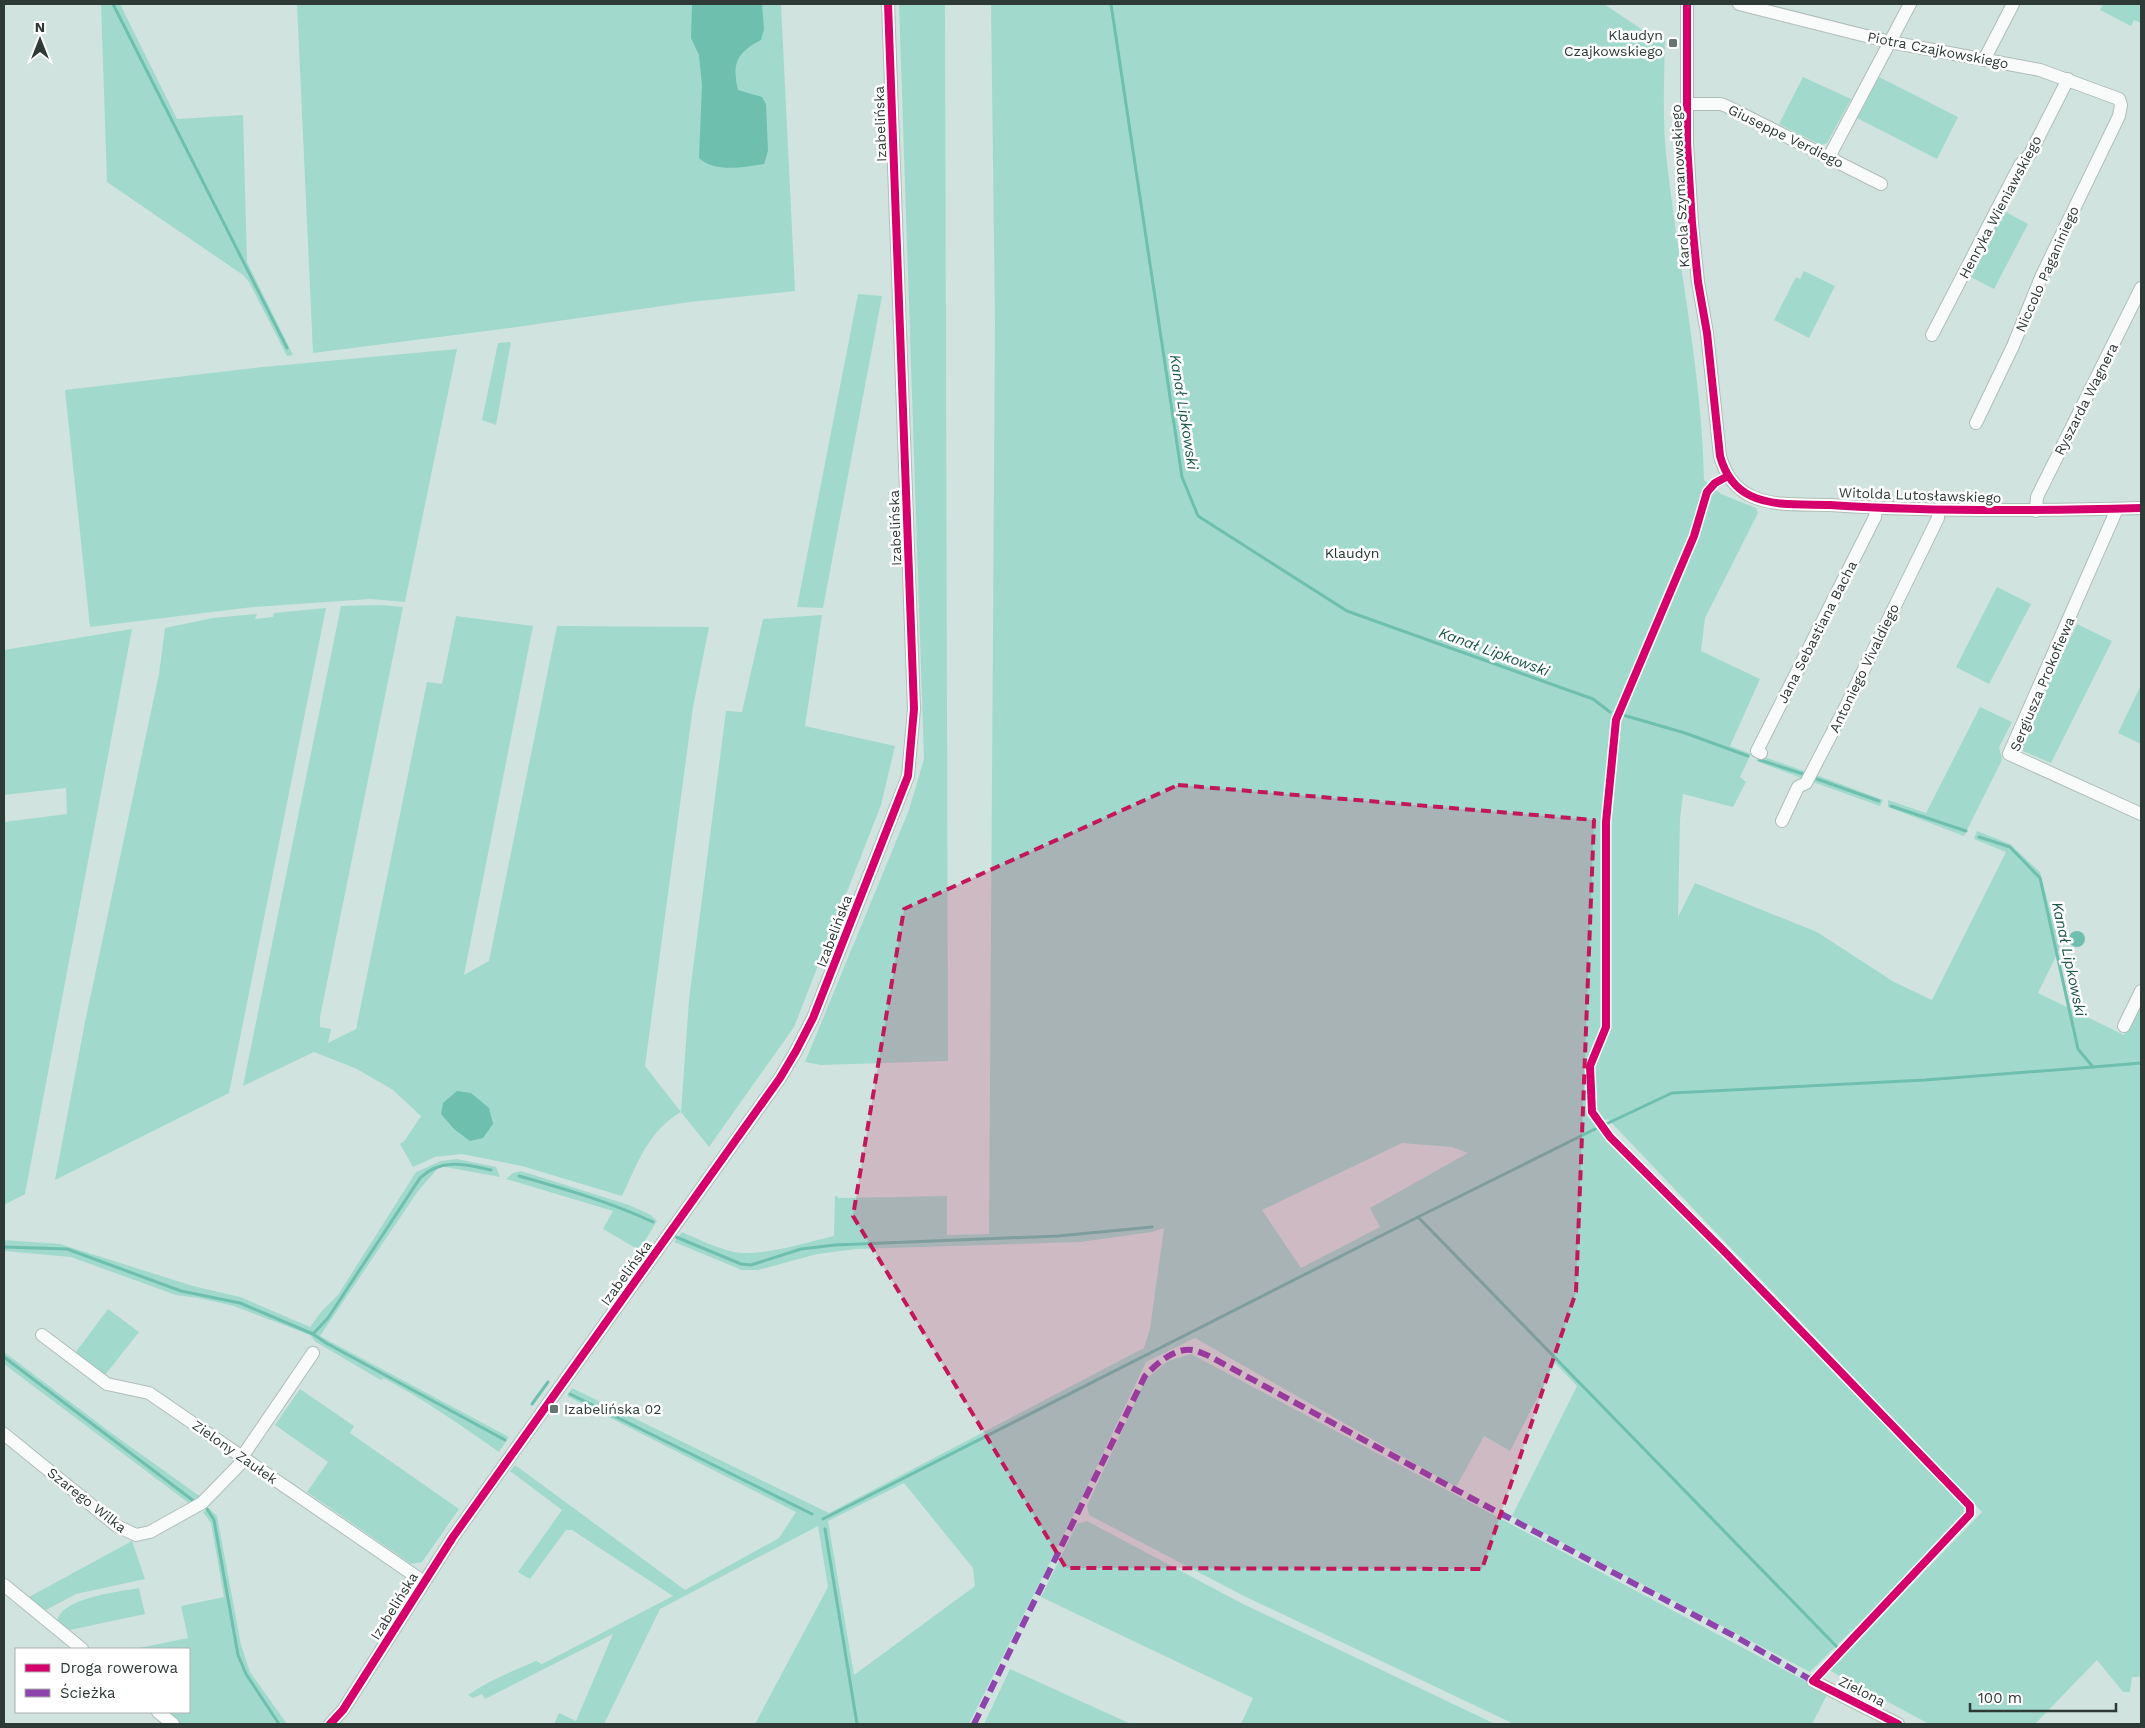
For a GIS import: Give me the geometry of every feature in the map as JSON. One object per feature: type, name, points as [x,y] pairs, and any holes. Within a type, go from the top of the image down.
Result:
[{"type":"street","name":"Izabelińska","points":[[330,1724],[343,1710],[424,1582],[540,1414],[757,1110],[796,1051],[813,1018],[908,776],[914,709],[888,4]]},
{"type":"street","name":"Karola Szymanowskiego","points":[[1687,4],[1687,143],[1692,223],[1698,282],[1709,347],[1720,456]]},
{"type":"street","name":"Piotra Czajkowskiego","points":[[1739,4],[1890,42],[2022,66],[2068,79],[2116,96],[2121,105],[2119,116]]},
{"type":"street","points":[[1830,157],[1910,4]]},
{"type":"street","points":[[1984,60],[2013,4]]},
{"type":"street","name":"Henryka Wieniawskiego","points":[[1932,335],[2020,165],[2030,154],[2068,79]]},
{"type":"street","name":"Giuseppe Verdiego","points":[[1687,104],[1721,104],[1881,184]]},
{"type":"street","name":"Niccolo Paganiniego","points":[[1976,423],[2013,346],[2042,275],[2119,116]]},
{"type":"street","name":"Ryszarda Wagnera","points":[[2036,511],[2037,497],[2141,288]]},
{"type":"street","name":"Witolda Lutosławskiego","points":[[1720,456],[1724,469],[1733,482],[1747,494],[1758,499],[1784,503],[1876,508],[2036,511],[2141,508]]},
{"type":"street","name":"Jana Sebastiana Bacha","points":[[1761,752],[1757,751],[1875,517],[1876,508]]},
{"type":"street","name":"Antoniego Vivaldiego","points":[[1782,821],[1798,787],[1806,783],[1844,710],[1938,518],[1938,509]]},
{"type":"street","name":"Sergiusza Prokofiewa","points":[[2117,509],[2009,754],[2141,814]]},
{"type":"street","points":[[2124,1026],[2141,991]]},
{"type":"street","name":"Zielony Zaułek","points":[[42,1335],[106,1384],[149,1393],[424,1582]]},
{"type":"street","points":[[244,1458],[313,1352]]},
{"type":"street","name":"Szarego Wilka","points":[[4,1434],[117,1526],[136,1535],[150,1532],[202,1503],[244,1458]]},
{"type":"street","points":[[4,1585],[81,1648]]},
{"type":"street","name":"Zielona","points":[[1813,1681],[1898,1724]]},
{"type":"street","points":[[159,1713],[173,1724]]},
{"type":"highlighted area","points":[[1178,785],[1594,820],[1576,1292],[1482,1569],[1066,1568],[853,1216],[904,909]]},
{"type":"green space","points":[[101,4],[120,4],[177,119],[243,115],[247,262],[293,355],[287,356],[249,282],[243,275],[107,182]]},
{"type":"green space","points":[[297,4],[781,4],[795,291],[690,302],[502,329],[313,353]]},
{"type":"green space","points":[[899,4],[945,4],[948,1061],[821,1065],[805,1062],[909,810],[924,759]]},
{"type":"green space","name":"Klaudyn","points":[[991,4],[1604,4],[1650,35],[1665,39],[1664,105],[1666,155],[1695,364],[1704,480],[1721,494],[1756,508],[1758,513],[1705,618],[1701,651],[1760,679],[1730,746],[1751,754],[1740,777],[1746,782],[1733,807],[1683,794],[1680,819],[1678,917],[1695,883],[1817,932],[1894,982],[1932,1000],[2006,852],[1974,839],[1977,831],[2010,844],[2040,872],[2060,948],[2038,993],[2124,1035],[2141,1000],[2141,1677],[2132,1677],[2130,1692],[2123,1692],[2097,1660],[2035,1724],[1929,1724],[1829,1670],[1982,1512],[1608,1119],[1596,1125],[1600,1132],[1962,1502],[1965,1508],[1963,1515],[1918,1565],[1810,1672],[1512,1516],[1577,1386],[1555,1363],[1510,1451],[1484,1436],[1456,1487],[1195,1338],[1146,1362],[1076,1510],[969,1724],[755,1724],[828,1587],[818,1526],[660,1609],[604,1724],[554,1724],[559,1713],[576,1721],[613,1634],[485,1699],[482,1694],[473,1698],[468,1695],[493,1680],[536,1661],[542,1664],[673,1596],[572,1530],[566,1530],[530,1579],[518,1572],[562,1510],[510,1471],[515,1465],[685,1590],[779,1538],[796,1512],[567,1396],[572,1388],[829,1513],[1144,1348],[1150,1329],[1164,1228],[1152,1232],[1080,1242],[856,1249],[817,1254],[758,1270],[742,1270],[674,1242],[682,1232],[724,1249],[740,1253],[753,1253],[781,1249],[834,1236],[835,1195],[839,1198],[947,1196],[947,1235],[989,1234],[995,322]],"holes":[[[1402,1143],[1452,1147],[1468,1153],[1370,1208],[1380,1227],[1301,1268],[1262,1210]],[[904,1483],[973,1568],[975,1586],[854,1675],[828,1521]]]},
{"type":"green space","points":[[2103,4],[2141,4],[2141,23],[2134,20],[2131,26],[2100,10]]},
{"type":"green space","points":[[1803,77],[1851,99],[1827,143],[1821,145],[1779,124]]},
{"type":"green space","points":[[1879,77],[1958,117],[1937,159],[1857,118]]},
{"type":"green space","points":[[2002,210],[2028,224],[1994,289],[1969,276]]},
{"type":"green space","points":[[1804,271],[1835,286],[1809,338],[1774,320],[1796,277],[1800,279]]},
{"type":"green space","points":[[858,294],[882,296],[823,608],[797,607]]},
{"type":"green space","points":[[511,342],[496,425],[482,420],[498,343]]},
{"type":"green space","points":[[457,349],[405,602],[370,599],[253,607],[90,627],[65,390],[263,367]]},
{"type":"green space","points":[[1997,587],[2031,604],[1989,684],[1956,667]]},
{"type":"green space","points":[[381,605],[403,607],[320,1017],[320,1027],[331,1029],[328,1043],[356,1029],[427,682],[442,684],[456,616],[533,626],[464,975],[489,961],[557,626],[709,627],[693,707],[645,1066],[681,1112],[670,1119],[652,1138],[622,1196],[522,1166],[462,1154],[435,1157],[413,1167],[400,1144],[405,1140],[421,1116],[393,1090],[357,1069],[314,1052],[243,1086],[341,606]]},
{"type":"green space","points":[[326,608],[229,1093],[55,1180],[85,1022],[159,674],[165,628],[213,618],[257,614],[255,619],[273,617],[274,613]]},
{"type":"green space","points":[[822,615],[805,726],[895,746],[881,805],[794,1027],[709,1147],[681,1112],[689,1000],[726,711],[742,712],[763,619]]},
{"type":"green space","points":[[2077,624],[2112,641],[2051,763],[2023,751],[2019,741]]},
{"type":"green space","points":[[132,629],[25,1194],[4,1205],[4,822],[67,814],[66,788],[4,795],[4,650]]},
{"type":"green space","points":[[2141,685],[2141,744],[2118,733]]},
{"type":"green space","points":[[1980,707],[2012,722],[1999,747],[2002,760],[1964,836],[1888,807],[1888,800],[1926,813]]},
{"type":"green space","points":[[1759,755],[1807,772],[1804,779],[1756,761]]},
{"type":"green space","points":[[1814,774],[1883,800],[1880,806],[1810,781]]},
{"type":"green space","points":[[457,1159],[496,1167],[500,1177],[440,1166],[418,1191],[320,1336],[509,1437],[499,1452],[428,1404],[383,1378],[382,1380],[379,1379],[316,1342],[310,1335],[234,1306],[176,1295],[71,1257],[4,1251],[4,1240],[60,1244],[193,1286],[240,1297],[310,1327],[321,1312],[338,1295],[416,1172],[441,1161]]},
{"type":"green space","points":[[521,1171],[629,1205],[651,1215],[657,1221],[639,1250],[603,1229],[613,1211],[506,1179],[513,1173]]},
{"type":"green space","points":[[108,1309],[139,1332],[105,1375],[75,1353]]},
{"type":"green space","points":[[4,1352],[114,1435],[201,1497],[190,1504],[4,1364]]},
{"type":"green space","points":[[1191,1354],[1828,1693],[1812,1724],[1514,1724],[1244,1596],[1089,1515],[1087,1506],[1146,1379],[1168,1361]]},
{"type":"green space","points":[[300,1389],[354,1426],[350,1433],[459,1509],[422,1562],[411,1564],[307,1492],[328,1462],[275,1425]]},
{"type":"green space","points":[[209,1508],[217,1516],[241,1645],[250,1672],[287,1724],[179,1724],[164,1713],[190,1713],[190,1648],[139,1648],[188,1638],[181,1606],[224,1597],[211,1523],[203,1512]]},
{"type":"green space","points":[[1087,1521],[1241,1603],[1495,1724],[1241,1724],[1253,1698],[1041,1597],[1077,1524]]},
{"type":"green space","points":[[132,1541],[145,1579],[76,1594],[44,1611],[29,1597]]},
{"type":"green space","points":[[139,1588],[145,1614],[65,1631],[57,1624],[60,1615],[77,1602],[104,1594]]},
{"type":"green space","points":[[1010,1669],[1131,1724],[984,1724]]},
{"type":"shaded area","points":[[692,4],[762,4],[764,29],[761,40],[741,55],[736,66],[736,81],[738,90],[762,97],[766,104],[768,151],[764,164],[730,168],[713,166],[699,158],[702,85],[699,55],[691,38]]},
{"type":"shaded area","points":[[2077,931],[2085,939],[2077,947],[2069,939]]},
{"type":"shaded area","points":[[457,1091],[471,1093],[489,1108],[493,1124],[483,1138],[470,1141],[454,1129],[441,1114],[443,1103]]},
{"type":"waterway","points":[[113,4],[287,348]]},
{"type":"waterway","name":"Kanał Lipkowski","points":[[1111,4],[1182,477],[1198,516],[1347,611],[1593,699],[1610,712]]},
{"type":"waterway","name":"Kanał Lipkowski","points":[[1623,715],[1685,733],[1748,756]]},
{"type":"waterway","name":"Kanał Lipkowski","points":[[1760,760],[1803,774]]},
{"type":"waterway","name":"Kanał Lipkowski","points":[[1814,778],[1879,801]]},
{"type":"waterway","name":"Kanał Lipkowski","points":[[1891,806],[1966,831]]},
{"type":"waterway","name":"Kanał Lipkowski","points":[[1979,837],[2010,847],[2040,878],[2078,1049],[2093,1067],[2141,1063]]},
{"type":"waterway","points":[[1606,1124],[1672,1093],[1925,1080],[2093,1067]]},
{"type":"waterway","points":[[823,1519],[1595,1129]]},
{"type":"waterway","points":[[313,1334],[328,1318],[420,1178],[436,1167],[445,1165],[454,1164],[491,1170]]},
{"type":"waterway","points":[[519,1176],[604,1202],[653,1222]]},
{"type":"waterway","points":[[1418,1217],[1838,1648]]},
{"type":"waterway","points":[[676,1237],[741,1264],[751,1265],[801,1249],[835,1245],[1058,1236],[1152,1227]]},
{"type":"waterway","points":[[4,1247],[67,1249],[181,1291],[240,1303],[313,1334],[326,1343],[505,1440]]},
{"type":"waterway","points":[[4,1357],[195,1502]]},
{"type":"waterway","points":[[532,1404],[548,1382]]},
{"type":"waterway","points":[[570,1394],[812,1514]]},
{"type":"waterway","points":[[207,1509],[214,1520],[238,1655],[246,1674],[279,1724]]},
{"type":"waterway","points":[[825,1529],[857,1724]]},
{"type":"marked path","points":[[974,1724],[1145,1376],[1166,1357],[1186,1350],[1195,1350],[1209,1356],[1471,1498],[1738,1638],[1813,1681],[1816,1678]]},
{"type":"cycle path","points":[[330,1724],[343,1710],[453,1537],[780,1078],[813,1018],[908,776],[914,709],[888,4]]},
{"type":"cycle path","points":[[1687,4],[1687,143],[1692,223],[1698,282],[1707,333],[1720,456],[1725,469],[1735,485],[1745,493],[1760,500],[1790,504],[1986,510],[2141,508]]},
{"type":"cycle path","points":[[1728,476],[1715,483],[1707,492],[1694,536],[1616,720],[1606,822],[1606,1027],[1590,1066],[1592,1112],[1610,1137],[1722,1249],[1970,1506],[1970,1514],[1813,1681],[1898,1724]]},
{"type":"place","name":"Klaudyn Czajkowskiego","points":[[1673,43]]},
{"type":"place","name":"Izabelińska 02","points":[[554,1409]]}]
